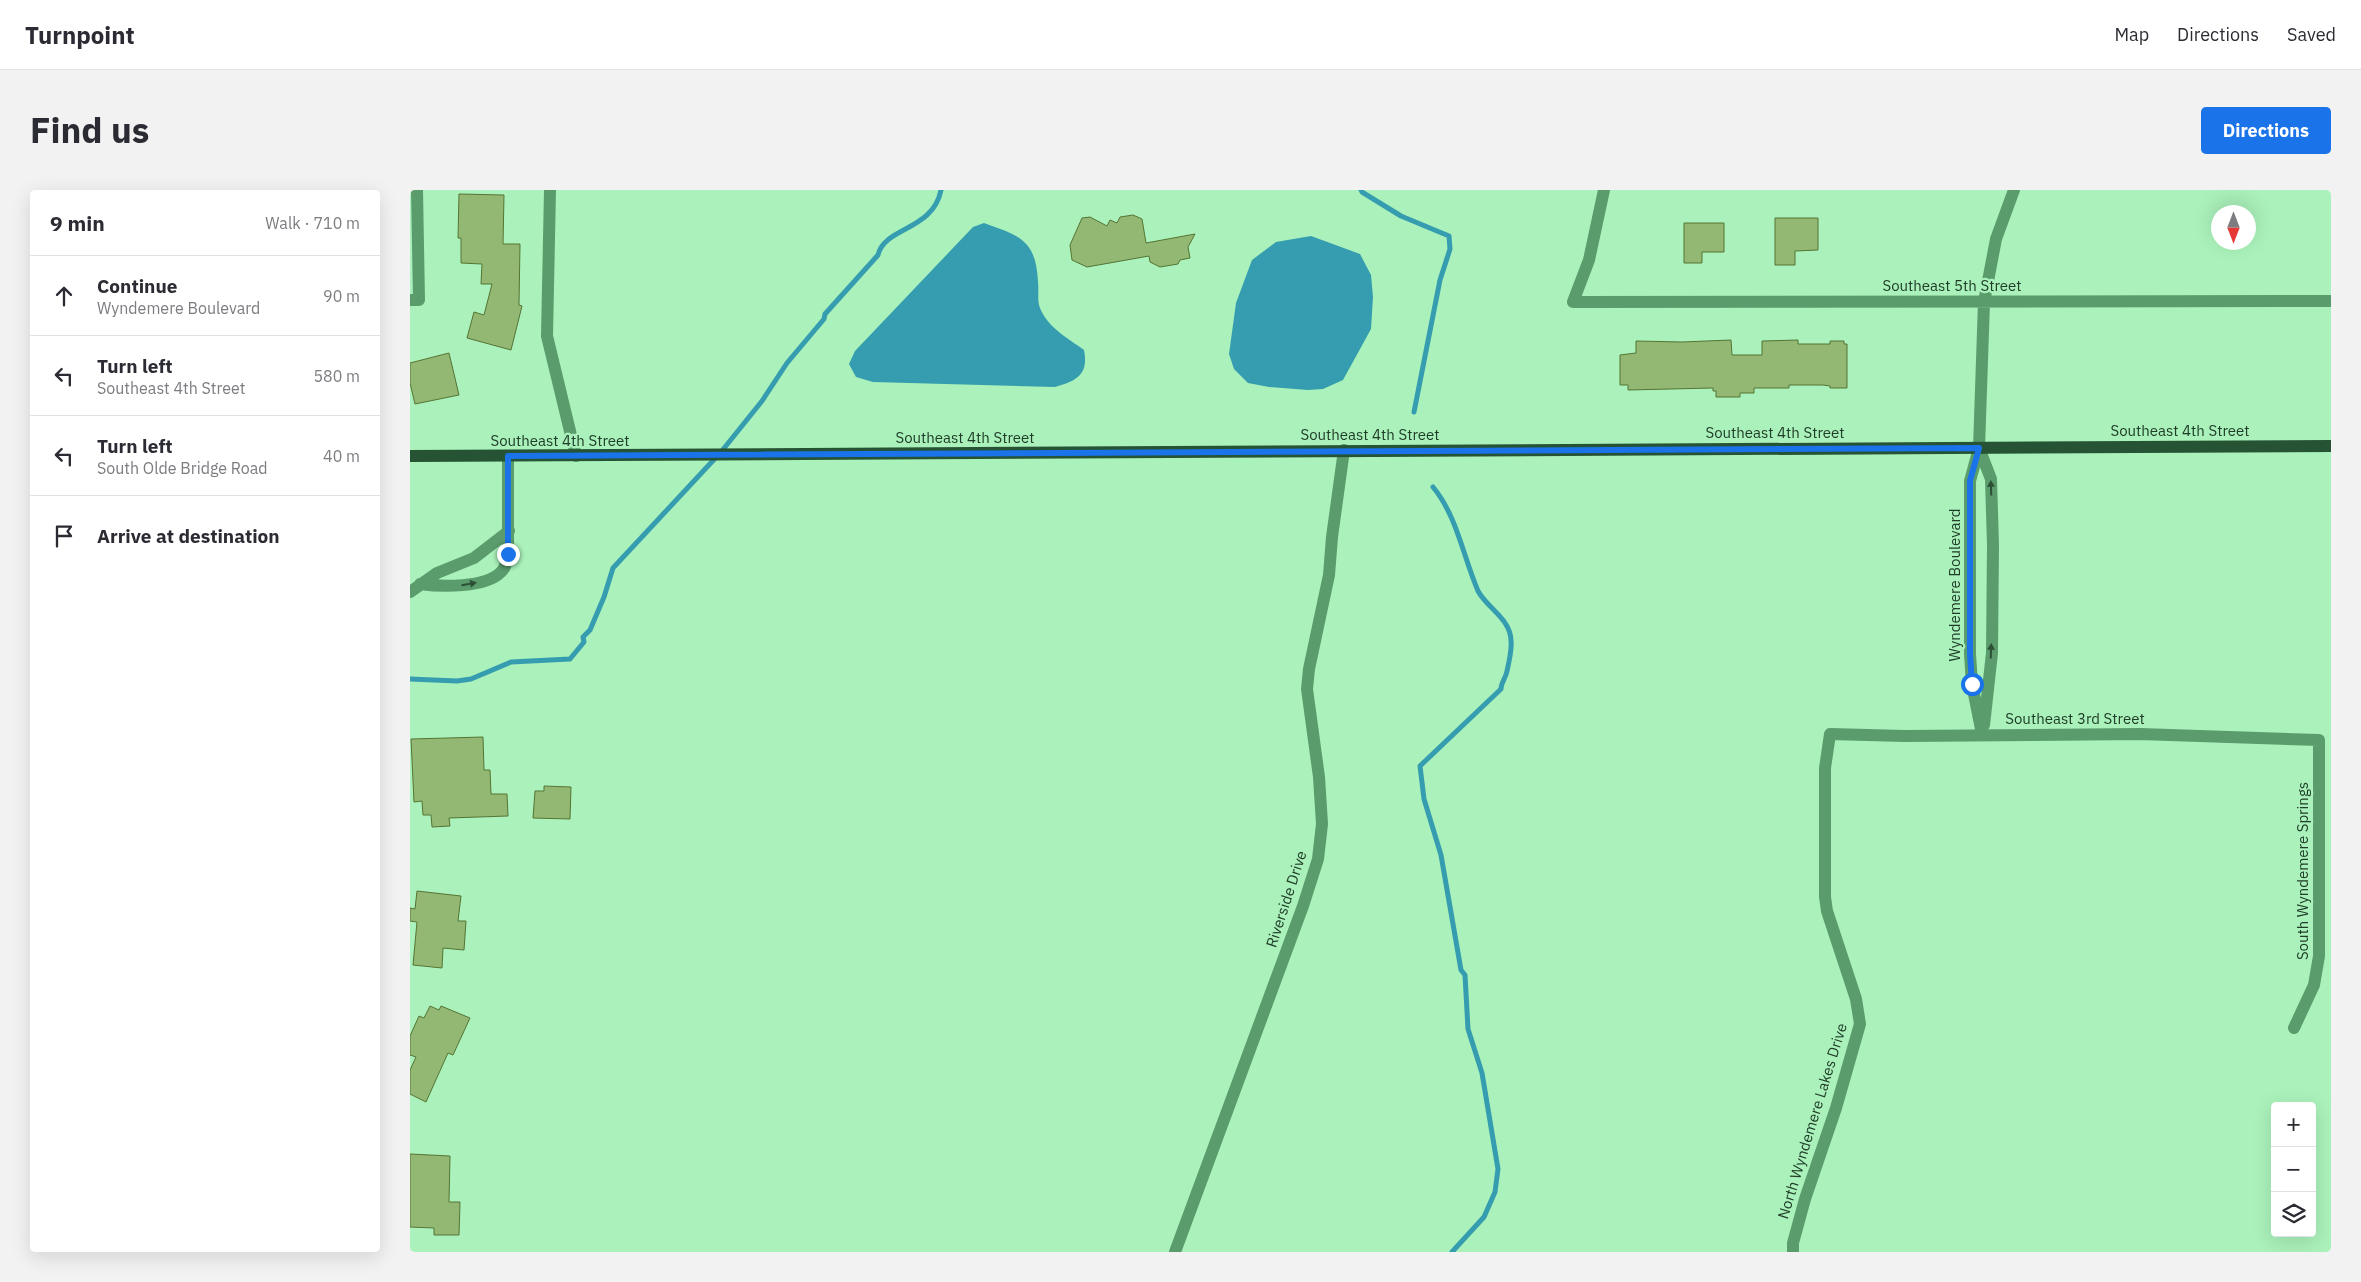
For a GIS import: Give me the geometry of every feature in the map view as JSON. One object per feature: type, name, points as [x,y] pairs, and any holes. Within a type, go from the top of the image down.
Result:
[{"type":"main road","name":"Southeast 4th Street","points":[[410,456],[2331,446]]},
{"type":"street","points":[[415,300],[416,190]]},
{"type":"street","points":[[550,190],[547,336],[576,456]]},
{"type":"street","name":"Southeast 5th Street","points":[[1604,190],[1589,260],[1573,302],[2331,301]]},
{"type":"street","points":[[1982,734],[1992,653],[1993,545],[1991,479],[1979,448],[1984,302],[1996,239],[2014,190]]},
{"type":"street","name":"Wyndemere Boulevard","points":[[1979,448],[1970,481],[1970,654],[1972,684],[1982,734]]},
{"type":"street","name":"Riverside Drive","points":[[1175,1252],[1303,906],[1318,859],[1322,824],[1321,800],[1307,689],[1309,669],[1329,575],[1332,537],[1344,450]]},
{"type":"street","points":[[420,584],[451,587],[496,576],[506,565],[509,531],[508,456]]},
{"type":"street","points":[[410,592],[437,573],[474,558],[509,531]]},
{"type":"street","name":"Southeast 3rd Street","points":[[1830,734],[1905,736],[2150,734],[2319,740]]},
{"type":"street","name":"North Wyndemere Lakes Drive","points":[[1794,1252],[1793,1243],[1805,1199],[1836,1108],[1860,1024],[1856,999],[1827,911],[1825,897],[1825,768],[1830,734]]},
{"type":"street","name":"South Wyndemere Springs","points":[[2294,1028],[2314,985],[2319,956],[2319,740]]},
{"type":"water","points":[[984,223],[1016,236],[1030,248],[1037,268],[1040,308],[1053,327],[1084,350],[1085,365],[1079,376],[1055,387],[873,382],[856,377],[849,364],[855,351],[973,227]]},
{"type":"water","points":[[1311,236],[1360,254],[1371,275],[1373,297],[1371,329],[1343,380],[1323,389],[1308,390],[1269,387],[1248,383],[1234,369],[1229,354],[1236,303],[1252,260],[1276,242]]},
{"type":"building","points":[[459,194],[504,195],[503,244],[520,244],[519,305],[522,306],[511,350],[467,338],[474,312],[484,315],[492,284],[481,284],[482,264],[461,263],[461,238],[458,238]]},
{"type":"building","points":[[1133,215],[1142,219],[1146,243],[1195,234],[1188,247],[1190,258],[1180,260],[1178,264],[1160,267],[1150,262],[1149,256],[1087,267],[1072,260],[1070,245],[1082,218],[1090,217],[1107,226],[1110,220],[1117,223],[1120,217]]},
{"type":"building","points":[[1775,218],[1818,218],[1818,250],[1795,251],[1795,265],[1775,265]]},
{"type":"building","points":[[1684,223],[1724,223],[1724,252],[1702,252],[1702,263],[1684,263]]},
{"type":"building","points":[[1731,340],[1732,355],[1762,355],[1762,341],[1798,340],[1798,344],[1830,344],[1830,341],[1844,341],[1844,344],[1847,344],[1847,388],[1830,388],[1830,386],[1823,385],[1789,385],[1789,388],[1754,388],[1754,393],[1740,393],[1740,397],[1716,397],[1716,391],[1713,391],[1713,388],[1628,390],[1628,385],[1620,385],[1620,355],[1636,353],[1636,341]]},
{"type":"building","points":[[449,353],[459,395],[415,404],[410,383],[410,363]]},
{"type":"building","points":[[483,737],[484,770],[490,770],[491,794],[507,794],[508,816],[449,818],[450,826],[432,827],[431,815],[423,815],[422,801],[414,802],[411,739]]},
{"type":"building","points":[[544,786],[571,787],[570,819],[533,818],[535,791],[544,791]]},
{"type":"building","points":[[417,891],[461,896],[458,921],[466,921],[464,950],[443,948],[442,968],[413,965],[417,922],[410,921],[410,908],[415,909]]},
{"type":"building","points":[[430,1006],[439,1010],[441,1006],[470,1018],[453,1055],[448,1053],[426,1102],[410,1094],[410,1070],[416,1057],[410,1055],[410,1036],[419,1016],[424,1018]]},
{"type":"building","points":[[410,1154],[450,1156],[449,1202],[460,1202],[459,1235],[434,1235],[434,1228],[410,1227]]},
{"type":"waterway","points":[[410,679],[457,681],[471,679],[511,662],[570,659],[584,642],[583,637],[590,630],[604,597],[613,568],[721,452],[762,401],[787,363],[824,319],[825,314],[878,255],[882,246],[889,239],[929,214],[941,190]]},
{"type":"waterway","points":[[1361,190],[1401,216],[1449,236],[1450,249],[1440,280],[1414,412]]},
{"type":"waterway","points":[[1433,487],[1454,523],[1478,591],[1507,626],[1511,645],[1501,689],[1420,766],[1424,799],[1441,855],[1461,970],[1465,975],[1468,1029],[1482,1073],[1498,1169],[1495,1192],[1484,1217],[1452,1252]]},
{"type":"route","points":[[508,554],[508,456],[1979,448],[1970,481],[1970,654],[1972,684]]}]
